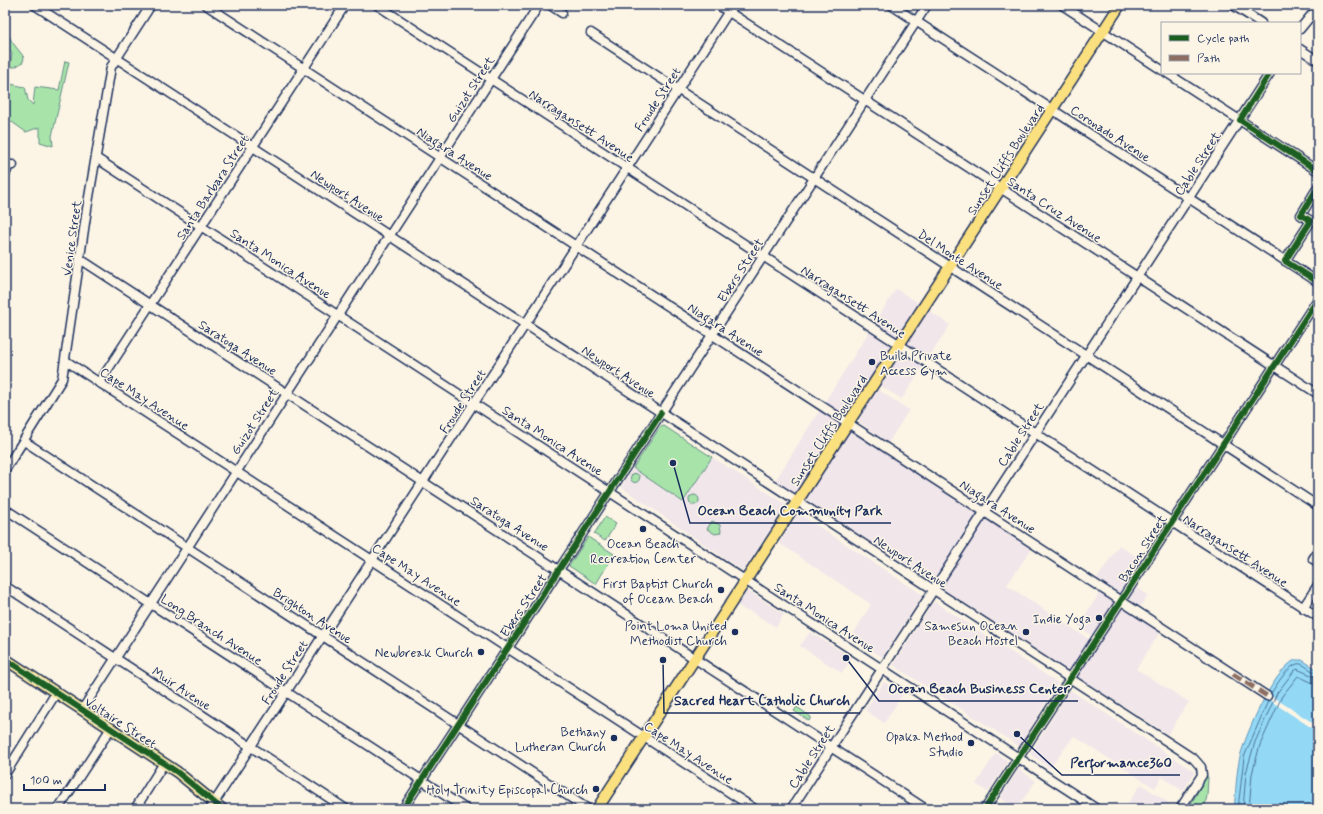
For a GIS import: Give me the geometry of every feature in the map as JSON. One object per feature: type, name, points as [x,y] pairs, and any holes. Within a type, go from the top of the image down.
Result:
[{"type":"main road","name":"Sunset Cliffs Boulevard","points":[[597,809],[1120,5]]},
{"type":"main road","name":"Voltaire Street","points":[[5,659],[164,763],[185,778],[215,807]]},
{"type":"street","name":"Venice Street","points":[[5,470],[61,384],[66,361],[80,259],[109,74],[111,67],[151,5]]},
{"type":"street","name":"Niagara Avenue","points":[[206,5],[1267,696]]},
{"type":"street","name":"Santa Barbara Street","points":[[99,383],[345,5]]},
{"type":"street","name":"Narragansett Avenue","points":[[377,5],[1318,617]]},
{"type":"street","name":"Guizot Street","points":[[82,710],[539,5]]},
{"type":"street","points":[[550,5],[562,13]]},
{"type":"street","name":"Santa Cruz Avenue","points":[[718,5],[731,8],[865,99],[1318,394]]},
{"type":"street","name":"Coronado Avenue","points":[[891,5],[1318,282]]},
{"type":"street","name":"Ebers Street","points":[[403,809],[927,5]]},
{"type":"street","points":[[1062,5],[1161,69]]},
{"type":"street","points":[[1234,5],[1260,22]]},
{"type":"street","name":"Newport Avenue","points":[[36,6],[1190,757],[1201,767],[1202,775],[1180,809]]},
{"type":"street","points":[[1301,28],[1318,6]]},
{"type":"street","name":"Froude Street","points":[[215,807],[250,746],[731,8]]},
{"type":"street","name":"Del Monte Avenue","points":[[591,33],[1318,506]]},
{"type":"street","points":[[1301,50],[1318,61]]},
{"type":"street","points":[[1169,74],[1318,171]]},
{"type":"street","name":"Cable Street","points":[[790,809],[883,669],[1269,74]]},
{"type":"street","name":"Santa Monica Avenue","points":[[96,158],[1097,809]]},
{"type":"street","points":[[5,176],[9,165],[13,165]]},
{"type":"street","points":[[1285,261],[1311,221],[1301,215],[1318,187]]},
{"type":"street","name":"Saratoga Avenue","points":[[80,259],[926,809]]},
{"type":"street","name":"Bacon Street","points":[[985,809],[1318,299]]},
{"type":"street","name":"Cape May Avenue","points":[[66,361],[755,809]]},
{"type":"street","name":"Brighton Avenue","points":[[24,441],[588,809]]},
{"type":"street","name":"Long Branch Avenue","points":[[5,509],[466,809]]},
{"type":"street","points":[[1318,551],[1313,559],[1318,562]]},
{"type":"street","points":[[1303,608],[1318,584]]},
{"type":"street","name":"Muir Avenue","points":[[5,586],[346,809]]},
{"type":"street","points":[[5,774],[56,693]]},
{"type":"street","points":[[58,809],[111,728]]},
{"type":"street","points":[[134,809],[164,763]]},
{"type":"shaded area","points":[[896,289],[920,304],[797,495],[775,481]]},
{"type":"shaded area","points":[[928,310],[950,325],[902,399],[879,385]]},
{"type":"shaded area","points":[[877,389],[909,410],[888,443],[859,422],[860,417]]},
{"type":"shaded area","points":[[849,430],[978,514],[933,582],[805,499]]},
{"type":"shaded area","points":[[712,457],[787,505],[743,571],[621,487],[633,468],[683,502]]},
{"type":"shaded area","points":[[798,513],[923,595],[882,657],[851,638],[871,604],[779,543]]},
{"type":"shaded area","points":[[986,518],[1032,548],[1007,585],[1090,640],[1069,671],[940,587]]},
{"type":"shaded area","points":[[1119,545],[1143,561],[1092,636],[1078,626],[1105,585],[1097,579]]},
{"type":"shaded area","points":[[1135,586],[1148,595],[1140,607],[1127,598]]},
{"type":"shaded area","points":[[746,592],[750,592],[784,614],[776,627],[737,605]]},
{"type":"shaded area","points":[[935,602],[1058,683],[1019,746],[893,665]]},
{"type":"shaded area","points":[[1121,607],[1160,632],[1136,669],[1189,702],[1168,734],[1076,676]]},
{"type":"shaded area","points":[[810,632],[852,658],[842,673],[800,646]]},
{"type":"shaded area","points":[[884,682],[903,694],[884,723],[865,710]]},
{"type":"shaded area","points":[[1070,690],[1195,772],[1183,791],[1162,777],[1155,788],[1074,736],[1050,768],[1030,754]]},
{"type":"shaded area","points":[[996,753],[1008,761],[988,792],[976,784]]},
{"type":"shaded area","points":[[1019,769],[1036,781],[1016,809],[1000,798]]},
{"type":"shaded area","points":[[1141,784],[1173,806],[1171,809],[1124,809]]},
{"type":"green space","points":[[5,31],[24,57],[23,62],[15,67],[10,67],[12,53],[5,48]]},
{"type":"green space","points":[[65,61],[69,62],[52,136],[53,146],[40,142],[40,127],[26,132],[12,122],[5,124],[5,112],[8,112],[8,106],[5,105],[5,83],[25,87],[28,100],[33,105],[35,87],[59,90]]},
{"type":"green space","points":[[664,426],[712,457],[683,502],[633,468],[660,427]]},
{"type":"green space","points":[[635,473],[640,478],[635,483],[630,478]]},
{"type":"green space","points":[[692,495],[696,495],[698,496],[698,504],[692,505],[689,502],[689,498]]},
{"type":"green space","points":[[605,517],[616,524],[605,541],[594,534]]},
{"type":"green space","points":[[712,521],[720,525],[720,533],[715,534],[707,529]]},
{"type":"green space","points":[[588,537],[614,554],[596,584],[569,566]]},
{"type":"green space","points":[[797,707],[811,717],[809,721],[794,711]]},
{"type":"green space","points":[[1206,777],[1208,777],[1207,796],[1204,809],[1188,809]]},
{"type":"water","points":[[1295,660],[1302,660],[1318,670],[1318,809],[1234,809],[1240,757],[1248,733],[1254,719],[1278,676]]},
{"type":"pier","points":[[1265,692],[1318,726],[1318,732],[1263,696]]},
{"type":"marked path","points":[[1233,674],[1267,696]]},
{"type":"cycle path","points":[[1269,74],[1240,120],[1318,171]]},
{"type":"cycle path","points":[[1318,187],[1301,215],[1311,221],[1285,261],[1318,282]]},
{"type":"cycle path","points":[[985,809],[1318,299]]},
{"type":"cycle path","points":[[403,809],[661,413]]},
{"type":"cycle path","points":[[5,659],[177,772],[222,809]]},
{"type":"place","name":"Build Private Access Gym","points":[[872,362]]},
{"type":"place","name":"Ocean Beach Community Park","points":[[673,463]]},
{"type":"place","name":"Ocean Beach Recreation Center","points":[[643,529]]},
{"type":"place","name":"First Baptist Church of Ocean Beach","points":[[721,590]]},
{"type":"place","name":"Indie Yoga","points":[[1099,618]]},
{"type":"place","name":"Point Loma United Methodist Church","points":[[735,632]]},
{"type":"place","name":"Samesun Ocean Beach Hostel","points":[[1026,632]]},
{"type":"place","name":"Newbreak Church","points":[[481,652]]},
{"type":"place","name":"Ocean Beach Business Center","points":[[846,658]]},
{"type":"place","name":"Sacred Heart Catholic Church","points":[[663,660]]},
{"type":"place","name":"Performance360","points":[[1017,734]]},
{"type":"place","name":"Bethany Lutheran Church","points":[[614,738]]},
{"type":"place","name":"Opaka Method Studio","points":[[971,743]]},
{"type":"place","name":"Holy Trinity Episcopal Church","points":[[596,789]]}]
